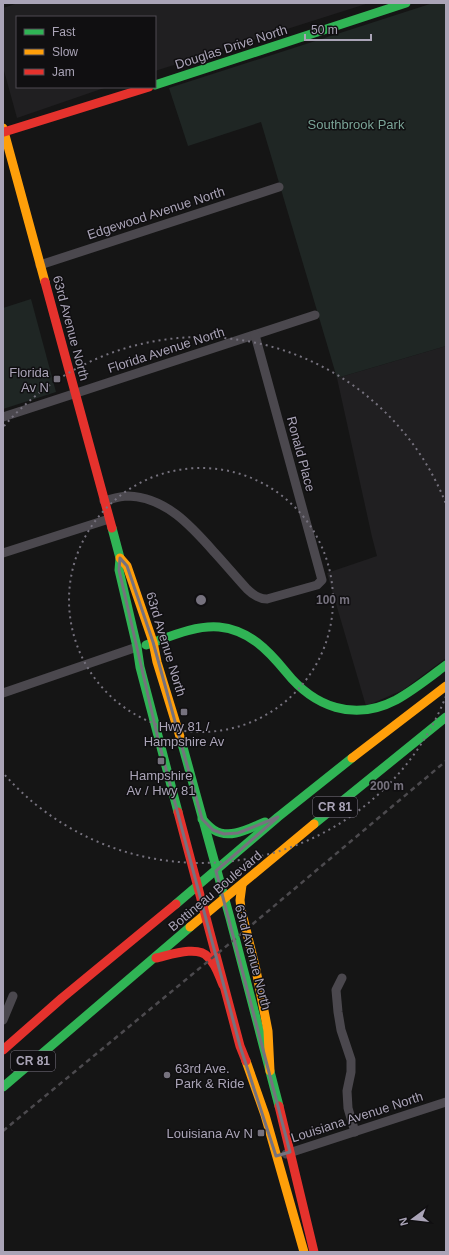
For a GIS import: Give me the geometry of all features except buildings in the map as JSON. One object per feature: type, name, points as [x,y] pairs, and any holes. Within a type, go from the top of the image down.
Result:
[{"type":"main road","name":"Douglas Drive North","points":[[156,85],[406,3]]},
{"type":"main road","points":[[3,131],[146,88]]},
{"type":"main road","name":"63rd Avenue North","points":[[3,131],[120,558],[119,570],[145,689],[223,985],[240,1046],[264,1115],[304,1252]]},
{"type":"main road","name":"63rd Avenue North","points":[[120,558],[127,566],[153,642],[157,662],[180,736],[270,1072],[314,1252]]},
{"type":"main road","points":[[137,647],[206,627],[224,627],[234,629],[263,647],[295,682],[316,700],[331,707],[343,710],[368,709],[386,704],[403,695],[446,665]]},
{"type":"main road","name":"Bottineau Boulevard","points":[[3,1050],[62,998],[216,871],[278,817],[355,755],[446,686]]},
{"type":"main road","name":"Bottineau Boulevard","points":[[3,1087],[205,916],[224,898],[242,885],[376,773],[446,717]]},
{"type":"main road","points":[[202,819],[213,830],[224,834],[230,834],[243,832],[278,817]]},
{"type":"main road","points":[[242,885],[240,900],[241,909],[256,970],[268,1031],[270,1072]]},
{"type":"main road","points":[[154,959],[191,951],[199,951],[207,954],[211,959],[223,985]]},
{"type":"street","name":"Edgewood Avenue North","points":[[40,265],[279,187]]},
{"type":"street","name":"Florida Avenue North","points":[[3,417],[315,315]]},
{"type":"street","name":"Ronald Place","points":[[104,501],[127,496],[139,497],[164,506],[194,529],[247,589],[255,596],[262,599],[267,600],[317,585],[322,580],[255,335]]},
{"type":"street","points":[[3,553],[109,519]]},
{"type":"street","points":[[3,693],[137,647]]},
{"type":"street","points":[[342,978],[336,990],[341,1030],[351,1060],[351,1072],[347,1091],[348,1108],[355,1132]]},
{"type":"street","points":[[3,1020],[14,996]]},
{"type":"street","name":"Louisiana Avenue North","points":[[276,1156],[446,1102]]},
{"type":"highlighted area","points":[[120,558],[127,566],[153,642],[202,819],[213,830],[224,834],[238,833],[278,817],[216,871],[290,1152],[276,1156],[240,1046],[159,743],[119,570]]},
{"type":"shaded area","points":[[18,3],[369,3],[156,71],[156,16],[16,16],[16,88],[104,88],[17,118],[3,67],[3,8]]},
{"type":"shaded area","points":[[446,346],[446,658],[403,690],[366,706],[327,573],[377,556],[337,378]]},
{"type":"green space","name":"Southbrook Park","points":[[433,3],[446,3],[446,346],[337,378],[261,122],[188,146],[169,88]]},
{"type":"green space","points":[[31,299],[56,392],[3,409],[3,308]]},
{"type":"railway","points":[[3,1131],[235,939],[446,761]]},
{"type":"traffic: fast","points":[[156,85],[406,3]]},
{"type":"traffic: fast","points":[[112,528],[120,558],[119,570],[137,647],[140,667],[178,812]]},
{"type":"traffic: fast","points":[[146,645],[182,632],[201,628],[219,627],[240,632],[257,642],[265,649],[297,684],[309,694],[322,702],[350,710],[365,710],[380,707],[396,700],[416,688],[446,665]]},
{"type":"traffic: fast","points":[[314,824],[446,717]]},
{"type":"traffic: fast","points":[[181,740],[230,918],[279,1106]]},
{"type":"traffic: fast","points":[[176,904],[278,817],[352,758]]},
{"type":"traffic: fast","points":[[202,819],[214,830],[227,834],[240,832],[265,822]]},
{"type":"traffic: fast","points":[[3,1087],[190,927]]},
{"type":"traffic: slow","points":[[3,128],[45,282]]},
{"type":"traffic: slow","points":[[120,558],[127,566],[153,642],[157,662],[181,740]]},
{"type":"traffic: slow","points":[[352,758],[446,686]]},
{"type":"traffic: slow","points":[[190,927],[314,824]]},
{"type":"traffic: slow","points":[[242,885],[240,900],[241,909],[256,970],[268,1031],[270,1071]]},
{"type":"traffic: slow","points":[[246,1061],[265,1115],[304,1252]]},
{"type":"traffic: jam","points":[[4,132],[146,88]]},
{"type":"traffic: jam","points":[[45,282],[112,528]]},
{"type":"traffic: jam","points":[[178,812],[240,1046],[246,1061]]},
{"type":"traffic: jam","points":[[3,1050],[62,998],[176,904]]},
{"type":"traffic: jam","points":[[156,958],[191,951],[203,953],[213,963],[223,985]]},
{"type":"traffic: jam","points":[[279,1106],[314,1252]]},
{"type":"place","name":"Florida Av N","points":[[57,379]]},
{"type":"place","name":"Hwy 81 / Hampshire Av","points":[[184,712]]},
{"type":"place","name":"Hampshire Av / Hwy 81","points":[[161,761]]},
{"type":"place","name":"63rd Ave. Park & Ride","points":[[167,1075]]},
{"type":"place","name":"Louisiana Av N","points":[[261,1133]]}]
